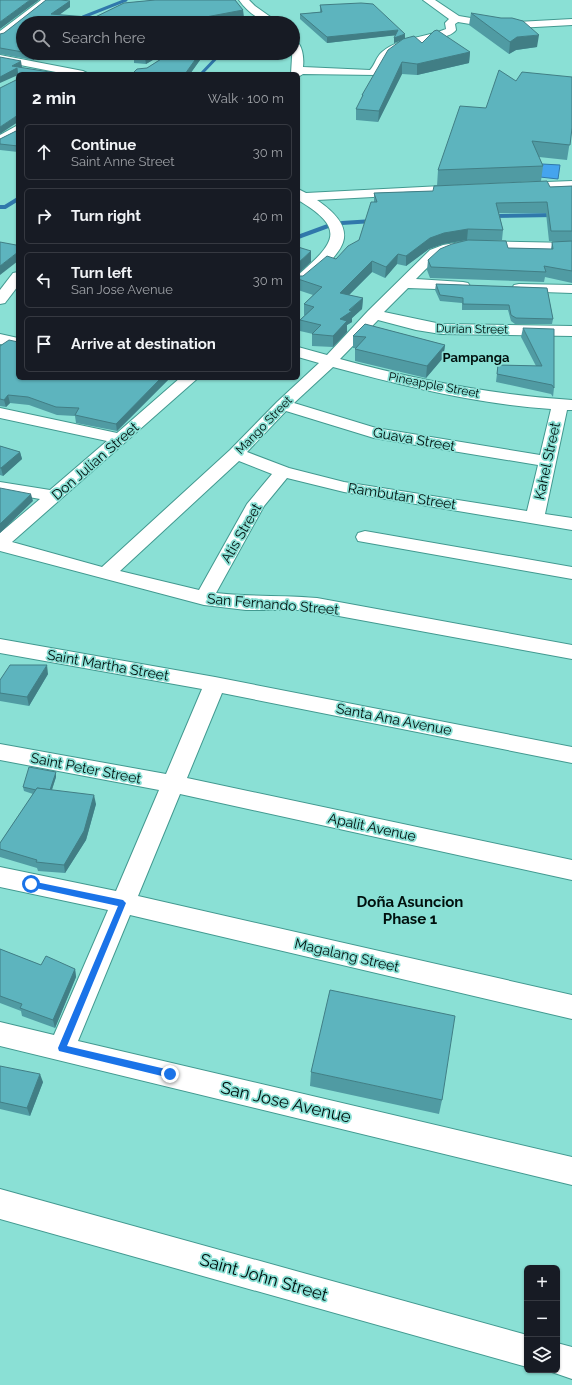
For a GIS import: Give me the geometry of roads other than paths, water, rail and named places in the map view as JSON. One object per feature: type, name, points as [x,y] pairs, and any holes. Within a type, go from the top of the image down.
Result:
[{"type":"street","points":[[26,16],[47,0]]},
{"type":"street","points":[[244,0],[251,8],[263,16]]},
{"type":"street","points":[[428,0],[456,19],[500,26],[572,22]]},
{"type":"street","points":[[299,60],[297,72],[372,72],[379,68],[381,59],[386,54],[411,42],[448,32],[451,30],[450,23],[456,19]]},
{"type":"street","points":[[0,36],[16,24]]},
{"type":"street","points":[[0,58],[73,72]]},
{"type":"street","points":[[29,72],[39,65]]},
{"type":"street","points":[[0,140],[16,130]]},
{"type":"street","points":[[509,187],[572,186]]},
{"type":"street","points":[[301,195],[470,188]]},
{"type":"street","points":[[300,280],[332,251],[338,240],[338,231],[333,221],[301,195]]},
{"type":"street","name":"Mango Street","points":[[106,574],[236,454],[283,405],[330,361],[404,283],[434,254],[448,248],[467,245],[572,247]]},
{"type":"street","points":[[404,283],[480,287]]},
{"type":"street","points":[[0,300],[9,284]]},
{"type":"street","points":[[503,287],[572,289]]},
{"type":"street","name":"Durian Street","points":[[374,314],[416,325],[441,329],[572,331]]},
{"type":"street","points":[[0,339],[16,343]]},
{"type":"street","name":"Pineapple Street","points":[[300,353],[415,383],[502,398],[566,405]]},
{"type":"street","name":"Don Julian Street","points":[[0,544],[121,439],[183,380]]},
{"type":"street","name":"Guava Street","points":[[283,405],[374,433],[547,461]]},
{"type":"street","name":"Kahel Street","points":[[535,518],[547,461],[566,405]]},
{"type":"street","points":[[0,412],[121,439]]},
{"type":"street","name":"Rambutan Street","points":[[236,454],[284,472],[344,487],[572,524]]},
{"type":"street","name":"Atis Street","points":[[204,598],[256,504],[284,472]]},
{"type":"street","points":[[0,487],[54,496]]},
{"type":"street","points":[[365,537],[572,573]]},
{"type":"street","name":"San Fernando Street","points":[[0,544],[106,574],[204,598],[246,603],[299,603],[317,605],[572,652]]},
{"type":"street","name":"Saint Martha Street","points":[[0,646],[215,684]]},
{"type":"street","points":[[62,1048],[215,684]]},
{"type":"street","name":"Santa Ana Avenue","points":[[215,684],[572,755]]},
{"type":"street","name":"Saint Peter Street","points":[[0,752],[173,784]]},
{"type":"street","name":"Apalit Avenue","points":[[173,784],[572,870]]},
{"type":"street","name":"Magalang Street","points":[[0,877],[123,903],[572,1007]]},
{"type":"street","name":"San Jose Avenue","points":[[0,1034],[572,1171]]},
{"type":"street","name":"Saint John Street","points":[[0,1204],[524,1350]]},
{"type":"street","points":[[560,1360],[572,1363]]},
{"type":"water","points":[[542,164],[560,165],[558,179],[540,177]]},
{"type":"waterway","points":[[86,16],[126,0]]},
{"type":"waterway","points":[[203,72],[214,60]]},
{"type":"waterway","points":[[0,207],[5,207],[16,200]]},
{"type":"waterway","points":[[492,216],[554,215]]},
{"type":"waterway","points":[[342,223],[373,221]]},
{"type":"waterway","points":[[300,236],[328,226]]},
{"type":"district","name":"Pampanga","points":[[476,357]]},
{"type":"district","name":"Doña Asuncion Phase 1","points":[[410,910]]}]
